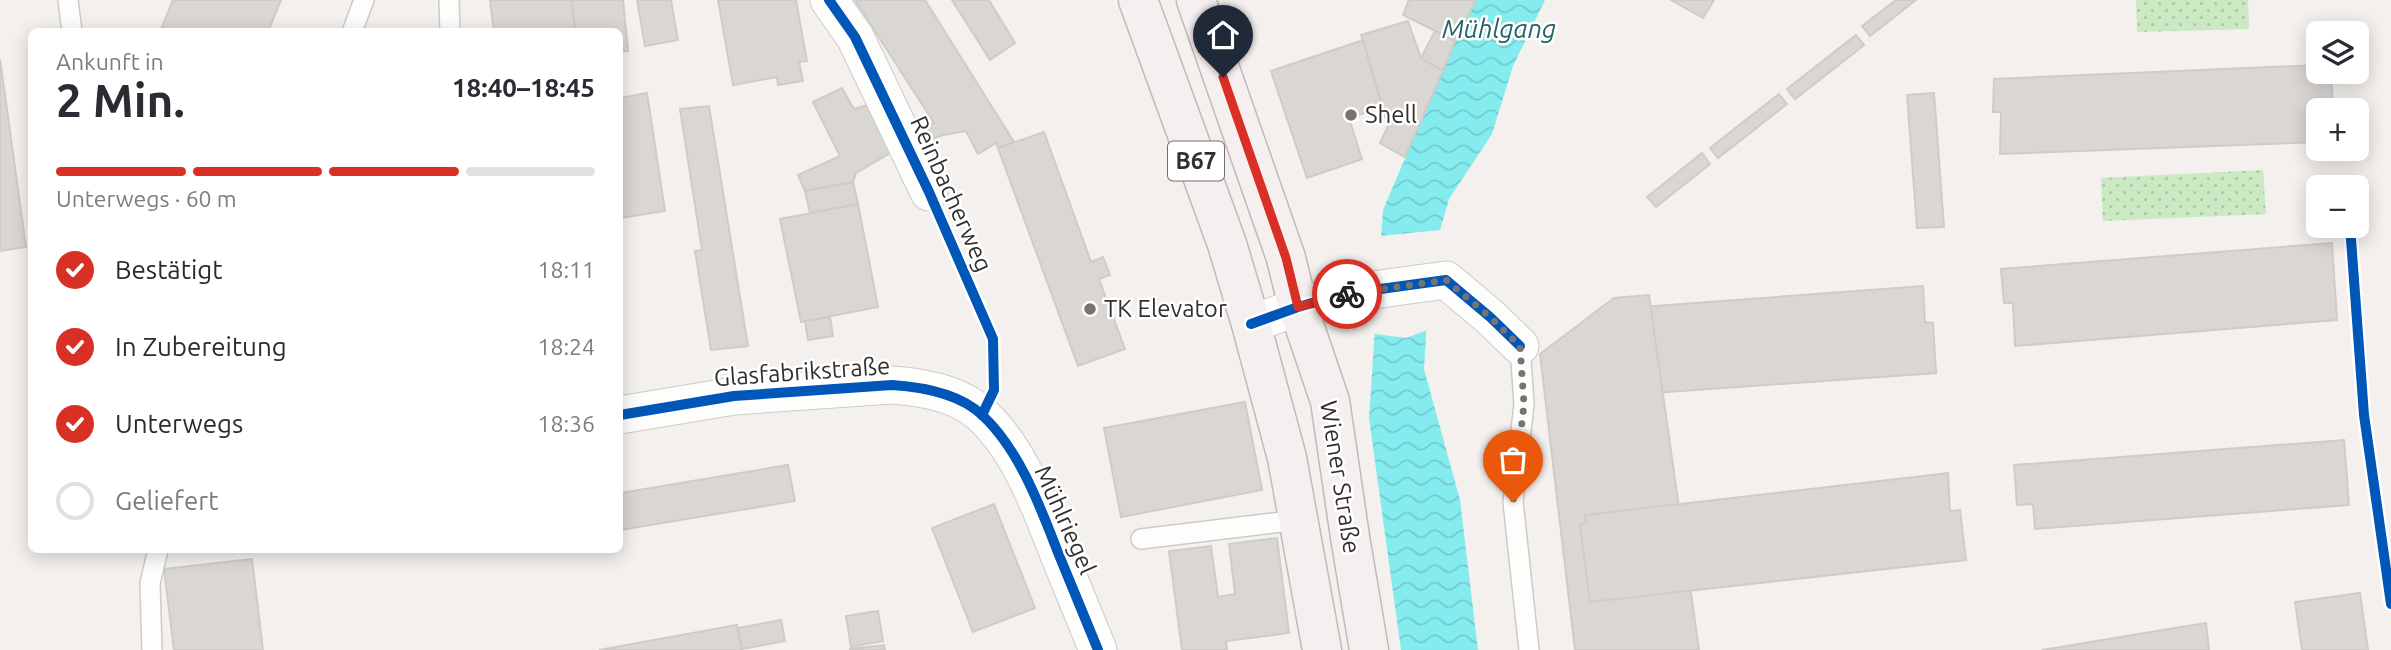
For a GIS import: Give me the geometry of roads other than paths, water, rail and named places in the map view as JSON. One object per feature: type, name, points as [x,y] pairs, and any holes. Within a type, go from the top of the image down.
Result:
[{"type":"main road","name":"Wiener Straße","points":[[1138,0],[1227,244],[1251,324],[1287,458],[1322,650]]},
{"type":"main road","name":"Wiener Straße","points":[[1196,0],[1286,258],[1298,307],[1330,401],[1370,650]]},
{"type":"street","name":"Reinbacherweg","points":[[829,0],[855,37],[929,192]]},
{"type":"street","points":[[1251,324],[1343,294],[1446,280],[1520,346]]},
{"type":"street","name":"Glasfabrikstraße","points":[[623,414],[734,396],[892,385],[916,387],[942,394],[982,415]]},
{"type":"street","name":"Mühlriegel","points":[[982,415],[1005,443],[1034,491],[1098,650]]},
{"type":"lane","points":[[68,0],[72,28]]},
{"type":"lane","points":[[354,28],[364,0]]},
{"type":"lane","points":[[449,0],[450,28]]},
{"type":"lane","points":[[1520,346],[1524,404],[1513,502],[1529,650]]},
{"type":"lane","points":[[1141,539],[1298,520]]},
{"type":"lane","points":[[152,650],[150,583],[157,553]]},
{"type":"water","name":"Mühlgang","points":[[1476,0],[1545,0],[1513,66],[1492,134],[1449,199],[1430,265],[1424,369],[1460,500],[1478,650],[1401,650],[1369,418],[1383,210],[1455,41]]},
{"type":"place","name":"Shell","points":[[1351,115]]},
{"type":"place","name":"TK Elevator","points":[[1090,309]]}]
